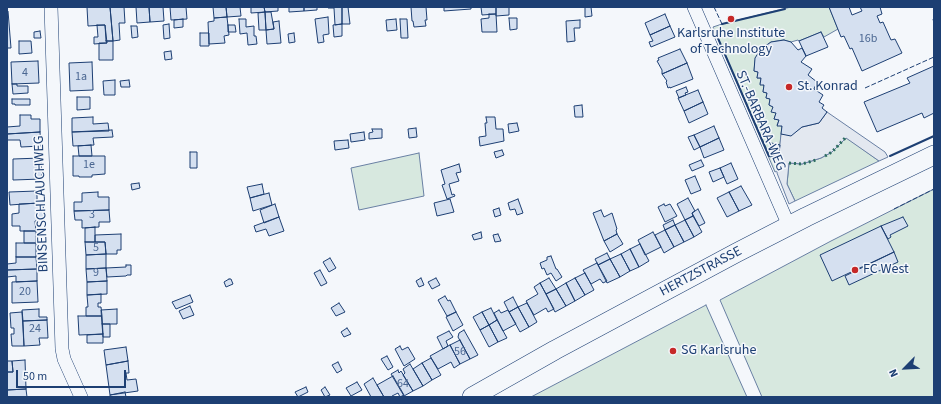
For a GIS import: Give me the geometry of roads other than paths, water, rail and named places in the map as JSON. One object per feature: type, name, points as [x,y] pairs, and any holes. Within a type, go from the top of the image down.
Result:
[{"type":"main road","name":"HERTZSTRASSE","points":[[472,397],[562,347],[789,226],[934,155]]},
{"type":"street","name":"BINSENSCHLAUCHWEG","points":[[51,7],[62,349],[64,359],[81,397]]},
{"type":"street","name":"ST.-BARBARA-WEG","points":[[694,7],[789,226]]},
{"type":"place","name":"Karlsruhe Institute of Technology","points":[[731,19]]},
{"type":"place","name":"St. Konrad","points":[[789,87]]},
{"type":"place","name":"FC West","points":[[855,270]]},
{"type":"place","name":"SG Karlsruhe","points":[[673,351]]}]
